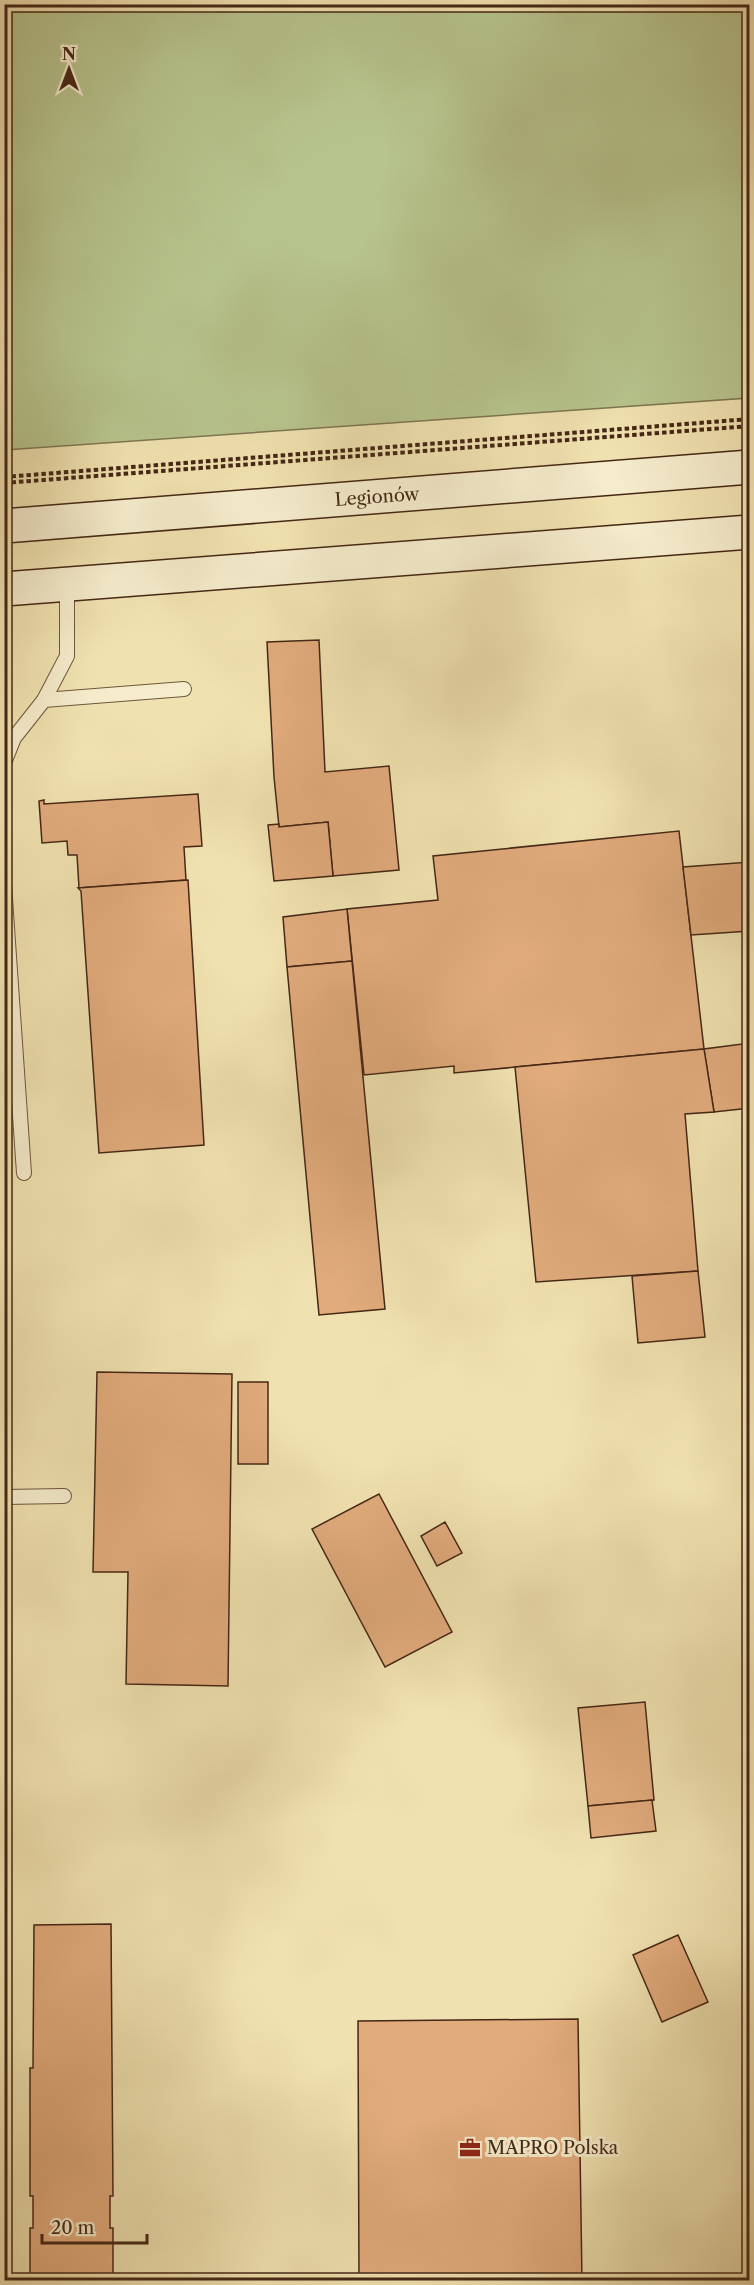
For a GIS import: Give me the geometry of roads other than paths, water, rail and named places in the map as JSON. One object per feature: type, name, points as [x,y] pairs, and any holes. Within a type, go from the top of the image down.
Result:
[{"type":"street","name":"Legionów","points":[[4,526],[750,467]]},
{"type":"street","points":[[4,589],[750,532]]},
{"type":"lane","points":[[4,763],[14,738],[44,700],[67,656],[67,585]]},
{"type":"lane","points":[[44,700],[184,689]]},
{"type":"lane","points":[[4,884],[24,1173]]},
{"type":"lane","points":[[4,1497],[64,1496]]},
{"type":"place","name":"MAPRO Polska","points":[[470,2148]]}]
